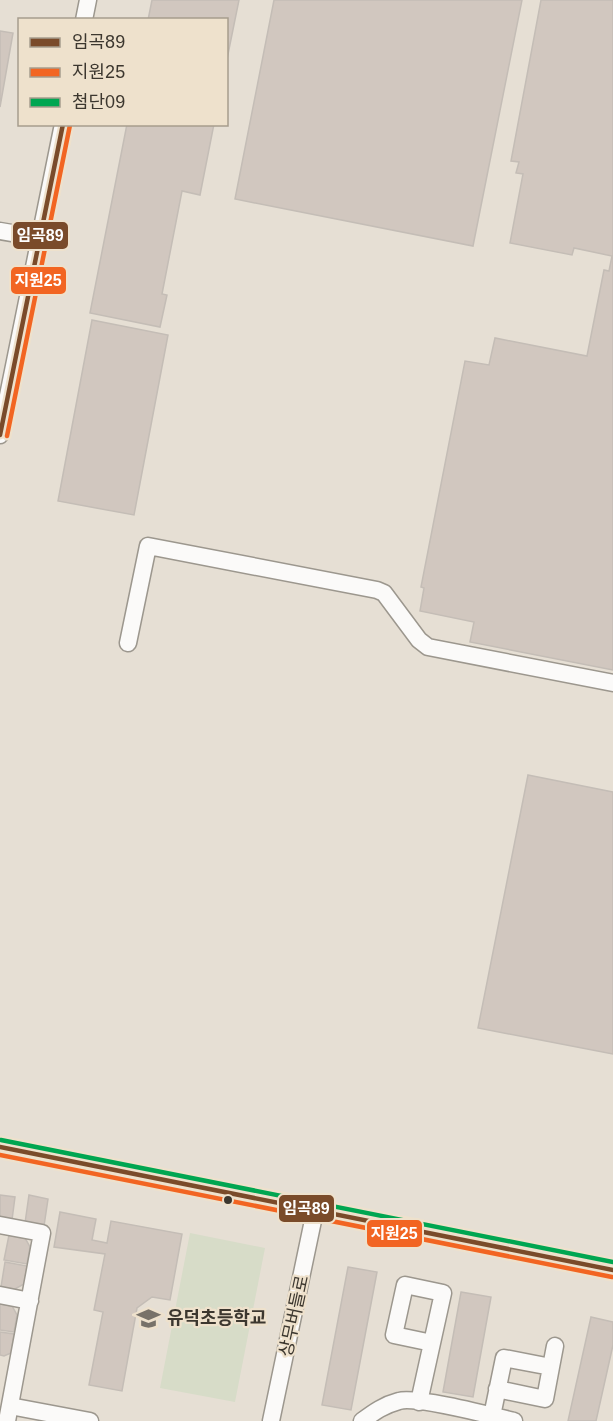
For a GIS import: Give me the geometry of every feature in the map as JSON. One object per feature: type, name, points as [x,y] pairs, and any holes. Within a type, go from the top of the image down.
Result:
[{"type":"street","points":[[84,18],[88,0]]},
{"type":"street","points":[[0,435],[63,126]]},
{"type":"street","points":[[0,231],[41,238]]},
{"type":"street","points":[[128,643],[148,546],[377,590],[384,593],[419,640],[428,647],[613,683]]},
{"type":"street","points":[[0,1148],[613,1270]]},
{"type":"street","name":"상무버들로","points":[[271,1421],[315,1211]]},
{"type":"street","points":[[0,1225],[42,1233],[30,1301],[8,1367],[9,1413],[90,1421]]},
{"type":"street","points":[[0,1295],[30,1301]]},
{"type":"street","points":[[419,1402],[432,1343]]},
{"type":"street","points":[[497,1389],[545,1399],[555,1346]]},
{"type":"street","points":[[492,1416],[504,1358],[551,1367]]},
{"type":"street","points":[[362,1421],[378,1408],[401,1400],[514,1421]]},
{"type":"green space","points":[[190,1233],[265,1248],[235,1402],[160,1388]]},
{"type":"building","points":[[152,0],[239,0],[228,54],[228,18],[148,18]]},
{"type":"building","points":[[274,0],[522,0],[473,246],[235,199]]},
{"type":"building","points":[[541,0],[613,0],[613,670],[470,642],[474,622],[420,611],[424,588],[421,587],[465,361],[489,365],[495,338],[587,356],[604,270],[609,271],[612,256],[574,248],[572,255],[510,243],[523,174],[516,173],[519,162],[511,161]]},
{"type":"building","points":[[0,31],[13,33],[0,107]]},
{"type":"building","points":[[127,126],[214,126],[200,195],[182,191],[162,294],[167,295],[160,327],[90,313]]},
{"type":"building","points":[[92,320],[168,335],[134,515],[58,501]]},
{"type":"building","points":[[528,775],[613,792],[613,1054],[478,1028]]},
{"type":"building","points":[[0,1195],[15,1197],[12,1220],[0,1218]]},
{"type":"building","points":[[29,1195],[48,1199],[44,1226],[25,1223]]},
{"type":"building","points":[[60,1212],[96,1219],[92,1240],[107,1243],[111,1221],[182,1234],[170,1300],[152,1297],[137,1308],[122,1391],[89,1385],[103,1312],[94,1310],[105,1254],[54,1247]]},
{"type":"building","points":[[9,1235],[25,1238],[30,1247],[27,1264],[4,1260]]},
{"type":"building","points":[[5,1262],[27,1266],[24,1284],[15,1289],[1,1287]]},
{"type":"building","points":[[348,1267],[377,1272],[351,1410],[322,1405]]},
{"type":"building","points":[[461,1292],[491,1297],[473,1397],[443,1392]]},
{"type":"building","points":[[0,1304],[12,1306],[17,1315],[14,1332],[0,1330]]},
{"type":"building","points":[[591,1317],[613,1322],[613,1345],[596,1421],[568,1421]]},
{"type":"building","points":[[0,1332],[14,1334],[11,1353],[4,1356],[0,1355]]},
{"type":"transit line","name":"임곡89","points":[[0,435],[63,126]]},
{"type":"transit line","name":"지원25","points":[[7,436],[70,126]]},
{"type":"transit line","name":"첨단09","points":[[1,1140],[613,1262]]},
{"type":"transit line","name":"임곡89","points":[[0,1147],[613,1270]]},
{"type":"transit line","name":"지원25","points":[[0,1155],[612,1277]]},
{"type":"place","name":"유덕초등학교","points":[[149,1318]]}]
